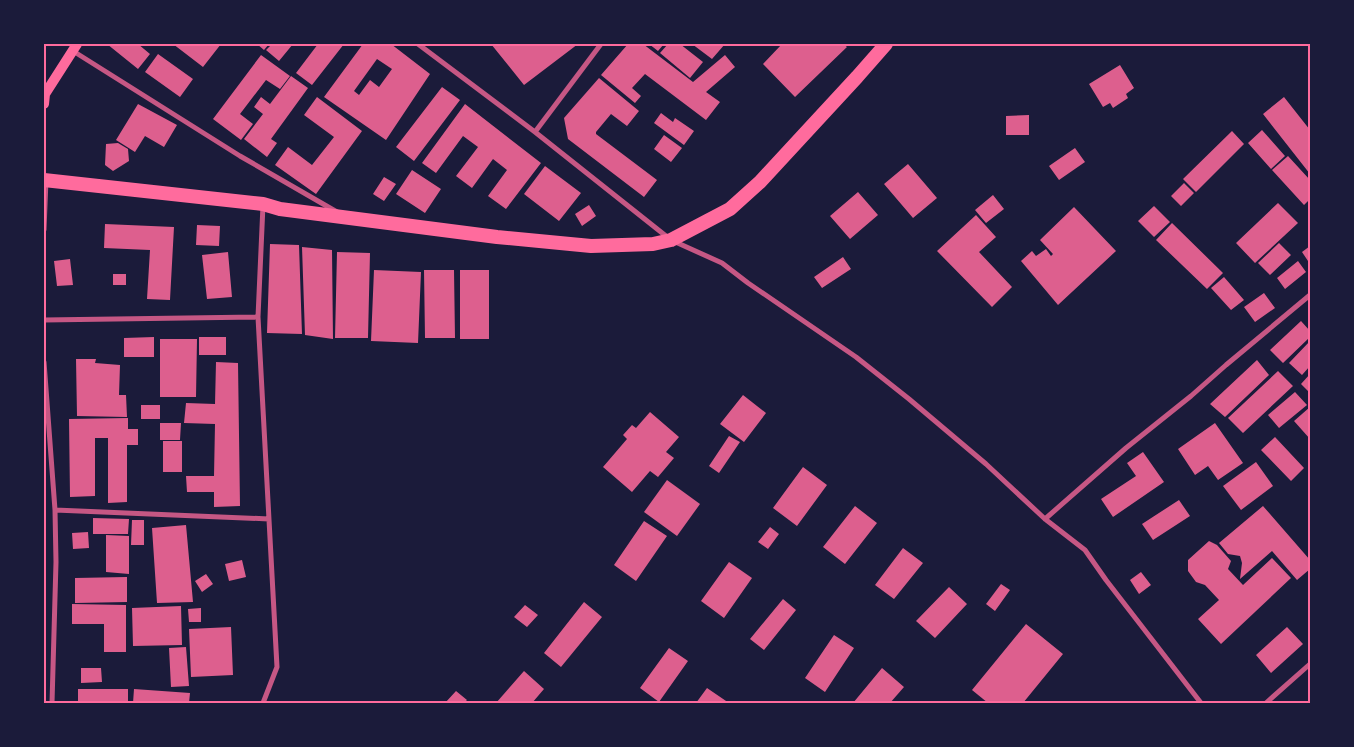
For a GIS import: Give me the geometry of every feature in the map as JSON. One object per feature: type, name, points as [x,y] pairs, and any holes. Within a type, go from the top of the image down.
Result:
[{"type":"highway","points":[[45,180],[263,204],[280,209],[498,238],[591,246],[653,244],[671,240],[730,209],[754,188],[886,44]]},
{"type":"main road","points":[[44,97],[75,47]]},
{"type":"street","points":[[418,44],[536,132],[671,240],[722,263],[856,357],[949,433],[1045,518],[1085,550],[1121,600],[1201,703]]},
{"type":"street","points":[[536,132],[601,44]]},
{"type":"street","points":[[75,47],[240,156],[347,218]]},
{"type":"street","points":[[44,230],[45,180]]},
{"type":"street","points":[[263,204],[258,317],[278,667],[263,703]]},
{"type":"street","points":[[1045,518],[1310,295]]},
{"type":"street","points":[[44,320],[258,317]]},
{"type":"street","points":[[44,362],[55,510],[56,562],[52,703]]},
{"type":"street","points":[[55,510],[269,519]]},
{"type":"street","points":[[1266,703],[1310,664]]},
{"type":"building","points":[[107,44],[138,44],[150,54],[138,69]]},
{"type":"building","points":[[173,44],[221,44],[203,67]]},
{"type":"building","points":[[257,44],[269,44],[264,50]]},
{"type":"building","points":[[272,44],[293,44],[279,61],[266,50]]},
{"type":"building","points":[[318,44],[344,44],[312,85],[296,73]]},
{"type":"building","points":[[363,44],[391,44],[430,74],[386,140],[324,97]],"holes":[[[377,59],[392,69],[379,87],[370,80],[359,95],[354,91]]]},
{"type":"building","points":[[491,44],[578,44],[524,85]]},
{"type":"building","points":[[628,44],[643,44],[693,82],[725,55],[735,67],[706,92],[720,102],[706,120],[645,74],[632,88],[641,96],[635,103],[601,75]]},
{"type":"building","points":[[649,44],[664,44],[658,51]]},
{"type":"building","points":[[668,44],[680,44],[703,62],[690,78],[660,53]]},
{"type":"building","points":[[692,44],[725,44],[712,59]]},
{"type":"building","points":[[782,44],[843,44],[847,47],[795,97],[763,64]]},
{"type":"building","points":[[158,54],[193,79],[180,97],[145,72]]},
{"type":"building","points":[[261,55],[290,76],[280,89],[266,80],[240,114],[253,124],[241,140],[213,119]]},
{"type":"building","points":[[1120,65],[1134,88],[1126,94],[1128,98],[1113,108],[1110,103],[1103,107],[1089,84]]},
{"type":"building","points":[[291,76],[308,88],[271,139],[277,143],[267,157],[244,139],[263,114],[254,107],[261,97],[270,104]]},
{"type":"building","points":[[599,78],[639,111],[627,126],[611,114],[596,134],[657,180],[644,197],[568,139],[564,118]]},
{"type":"building","points":[[442,87],[460,100],[414,161],[396,147]]},
{"type":"building","points":[[317,97],[362,131],[316,194],[275,165],[288,147],[312,165],[334,137],[304,115]]},
{"type":"building","points":[[1284,97],[1310,130],[1310,174],[1263,114]]},
{"type":"building","points":[[138,104],[177,125],[164,147],[145,136],[135,152],[116,140]]},
{"type":"building","points":[[465,104],[541,163],[506,209],[488,196],[507,170],[493,159],[472,188],[456,176],[478,147],[463,136],[436,173],[422,163]]},
{"type":"building","points":[[661,113],[673,122],[675,118],[694,131],[684,145],[654,123]]},
{"type":"building","points":[[1029,115],[1029,135],[1006,135],[1006,116]]},
{"type":"building","points":[[1262,130],[1285,156],[1271,169],[1248,143]]},
{"type":"building","points":[[1232,131],[1244,144],[1196,192],[1183,179]]},
{"type":"building","points":[[664,135],[682,148],[671,162],[654,149]]},
{"type":"building","points":[[118,143],[128,149],[129,161],[113,171],[105,165],[106,144]]},
{"type":"building","points":[[1075,148],[1085,162],[1059,180],[1049,166]]},
{"type":"building","points":[[1288,156],[1310,180],[1310,199],[1304,205],[1272,170]]},
{"type":"building","points":[[908,164],[937,198],[913,218],[884,184]]},
{"type":"building","points":[[545,166],[581,193],[559,221],[524,194]]},
{"type":"building","points":[[412,170],[441,189],[425,213],[396,194]]},
{"type":"building","points":[[384,177],[396,184],[384,201],[373,194]]},
{"type":"building","points":[[1184,183],[1194,193],[1181,206],[1171,196]]},
{"type":"building","points":[[858,192],[878,215],[850,239],[830,216]]},
{"type":"building","points":[[993,195],[1004,209],[986,223],[975,210]]},
{"type":"building","points":[[1278,203],[1298,223],[1255,263],[1236,243]]},
{"type":"building","points":[[589,205],[596,216],[582,226],[575,214]]},
{"type":"building","points":[[1154,206],[1170,222],[1154,237],[1138,221]]},
{"type":"building","points":[[1074,207],[1116,251],[1058,305],[1021,261],[1032,251],[1036,256],[1046,249],[1051,256],[1053,254],[1040,240]]},
{"type":"building","points":[[976,215],[996,237],[979,252],[1012,287],[992,307],[937,251]]},
{"type":"building","points":[[1172,223],[1223,273],[1207,289],[1156,240]]},
{"type":"building","points":[[105,224],[174,227],[170,300],[147,299],[150,250],[104,248]]},
{"type":"building","points":[[197,225],[220,226],[219,246],[196,245]]},
{"type":"building","points":[[1279,243],[1291,255],[1270,275],[1258,263]]},
{"type":"building","points":[[270,244],[299,245],[302,334],[267,333]]},
{"type":"building","points":[[1310,246],[1310,264],[1302,252]]},
{"type":"building","points":[[302,247],[332,250],[333,339],[305,335]]},
{"type":"building","points":[[228,252],[232,297],[207,299],[202,255]]},
{"type":"building","points":[[337,252],[370,253],[368,338],[335,338]]},
{"type":"building","points":[[843,257],[851,269],[822,288],[814,277]]},
{"type":"building","points":[[70,259],[73,285],[57,286],[54,261]]},
{"type":"building","points":[[1298,261],[1306,272],[1285,289],[1277,278]]},
{"type":"building","points":[[374,270],[421,272],[418,343],[371,341]]},
{"type":"building","points":[[424,270],[454,270],[455,338],[425,338]]},
{"type":"building","points":[[460,270],[489,270],[489,339],[460,339]]},
{"type":"building","points":[[113,274],[126,274],[126,285],[113,285]]},
{"type":"building","points":[[1224,277],[1244,300],[1231,310],[1211,288]]},
{"type":"building","points":[[1264,293],[1275,308],[1255,322],[1244,307]]},
{"type":"building","points":[[1301,321],[1310,331],[1310,337],[1283,363],[1270,350]]},
{"type":"building","points":[[154,337],[154,357],[124,357],[124,338]]},
{"type":"building","points":[[199,337],[226,337],[226,355],[199,355]]},
{"type":"building","points":[[160,339],[197,339],[196,397],[160,397]]},
{"type":"building","points":[[1310,341],[1310,366],[1302,375],[1289,363]]},
{"type":"building","points":[[76,359],[96,359],[95,363],[120,365],[119,395],[126,395],[127,417],[77,416]]},
{"type":"building","points":[[1257,360],[1269,375],[1225,417],[1210,404]]},
{"type":"building","points":[[216,362],[238,363],[240,506],[214,507],[214,492],[187,492],[186,476],[214,476],[215,424],[184,423],[186,403],[215,404]]},
{"type":"building","points":[[1278,371],[1293,386],[1243,433],[1228,418]]},
{"type":"building","points":[[1310,374],[1310,393],[1301,384]]},
{"type":"building","points":[[1295,392],[1307,405],[1279,428],[1268,415]]},
{"type":"building","points":[[743,395],[766,413],[744,442],[720,424]]},
{"type":"building","points":[[141,405],[160,405],[160,419],[141,419]]},
{"type":"building","points":[[1310,407],[1310,439],[1294,421]]},
{"type":"building","points":[[650,412],[679,437],[666,452],[674,458],[658,477],[650,471],[632,492],[603,467],[627,439],[623,435],[632,425],[636,428]]},
{"type":"building","points":[[128,418],[128,429],[138,429],[138,445],[127,445],[127,502],[108,503],[108,438],[95,438],[95,496],[70,497],[69,419]]},
{"type":"building","points":[[160,423],[181,423],[180,440],[160,440]]},
{"type":"building","points":[[1215,423],[1243,463],[1218,480],[1208,466],[1195,475],[1178,449]]},
{"type":"building","points":[[729,436],[740,442],[719,473],[709,466]]},
{"type":"building","points":[[1275,437],[1304,468],[1291,481],[1261,450]]},
{"type":"building","points":[[163,441],[182,441],[182,472],[163,472]]},
{"type":"building","points":[[1143,452],[1164,482],[1113,517],[1101,499],[1136,476],[1127,463]]},
{"type":"building","points":[[1256,462],[1273,486],[1241,510],[1223,486]]},
{"type":"building","points":[[803,467],[827,485],[797,526],[773,508]]},
{"type":"building","points":[[667,480],[700,504],[677,536],[644,512]]},
{"type":"building","points":[[1179,500],[1190,516],[1153,540],[1142,524]]},
{"type":"building","points":[[855,506],[877,523],[845,564],[823,547]]},
{"type":"building","points":[[1263,506],[1310,560],[1310,569],[1297,580],[1272,551],[1240,579],[1242,563],[1240,556],[1228,554],[1219,543]]},
{"type":"building","points":[[93,518],[129,519],[128,534],[93,534]]},
{"type":"building","points":[[132,520],[144,520],[144,545],[131,545]]},
{"type":"building","points":[[644,521],[667,536],[636,581],[614,565]]},
{"type":"building","points":[[186,525],[193,602],[157,603],[152,528]]},
{"type":"building","points":[[770,527],[779,534],[768,549],[758,542]]},
{"type":"building","points":[[88,532],[89,548],[73,549],[72,533]]},
{"type":"building","points":[[106,535],[129,536],[129,574],[106,572]]},
{"type":"building","points":[[1209,541],[1217,545],[1231,561],[1228,569],[1243,585],[1272,558],[1291,578],[1221,644],[1198,619],[1219,600],[1205,585],[1196,582],[1188,571],[1188,560]]},
{"type":"building","points":[[903,548],[923,563],[894,599],[875,585]]},
{"type":"building","points":[[242,560],[246,577],[229,581],[225,564]]},
{"type":"building","points":[[729,562],[752,578],[724,618],[701,601]]},
{"type":"building","points":[[1141,572],[1151,585],[1139,594],[1130,580]]},
{"type":"building","points":[[206,574],[213,584],[202,592],[195,581]]},
{"type":"building","points":[[127,577],[127,602],[75,603],[75,578]]},
{"type":"building","points":[[1001,584],[1010,590],[995,611],[986,604]]},
{"type":"building","points":[[949,587],[967,604],[935,638],[916,621]]},
{"type":"building","points":[[783,599],[796,610],[764,650],[750,639]]},
{"type":"building","points":[[584,602],[602,617],[561,667],[544,653]]},
{"type":"building","points":[[72,604],[126,605],[126,652],[104,652],[104,624],[72,624]]},
{"type":"building","points":[[525,605],[538,615],[527,627],[514,617]]},
{"type":"building","points":[[181,606],[182,645],[133,646],[132,608]]},
{"type":"building","points":[[201,608],[201,622],[189,622],[188,609]]},
{"type":"building","points":[[1026,624],[1063,654],[1023,703],[988,703],[972,690]]},
{"type":"building","points":[[231,627],[233,675],[191,677],[189,629]]},
{"type":"building","points":[[1287,627],[1303,644],[1271,673],[1256,655]]},
{"type":"building","points":[[834,635],[854,648],[825,692],[805,678]]},
{"type":"building","points":[[186,647],[189,686],[171,687],[169,648]]},
{"type":"building","points":[[669,648],[688,661],[659,702],[640,688]]},
{"type":"building","points":[[81,668],[101,668],[102,682],[81,683]]},
{"type":"building","points":[[882,668],[904,687],[890,703],[853,703]]},
{"type":"building","points":[[524,671],[544,689],[532,703],[496,703]]},
{"type":"building","points":[[707,688],[729,703],[696,703]]},
{"type":"building","points":[[78,689],[128,689],[128,703],[78,703]]},
{"type":"building","points":[[134,689],[190,693],[189,703],[133,703]]},
{"type":"building","points":[[456,691],[467,700],[464,703],[445,703]]}]
